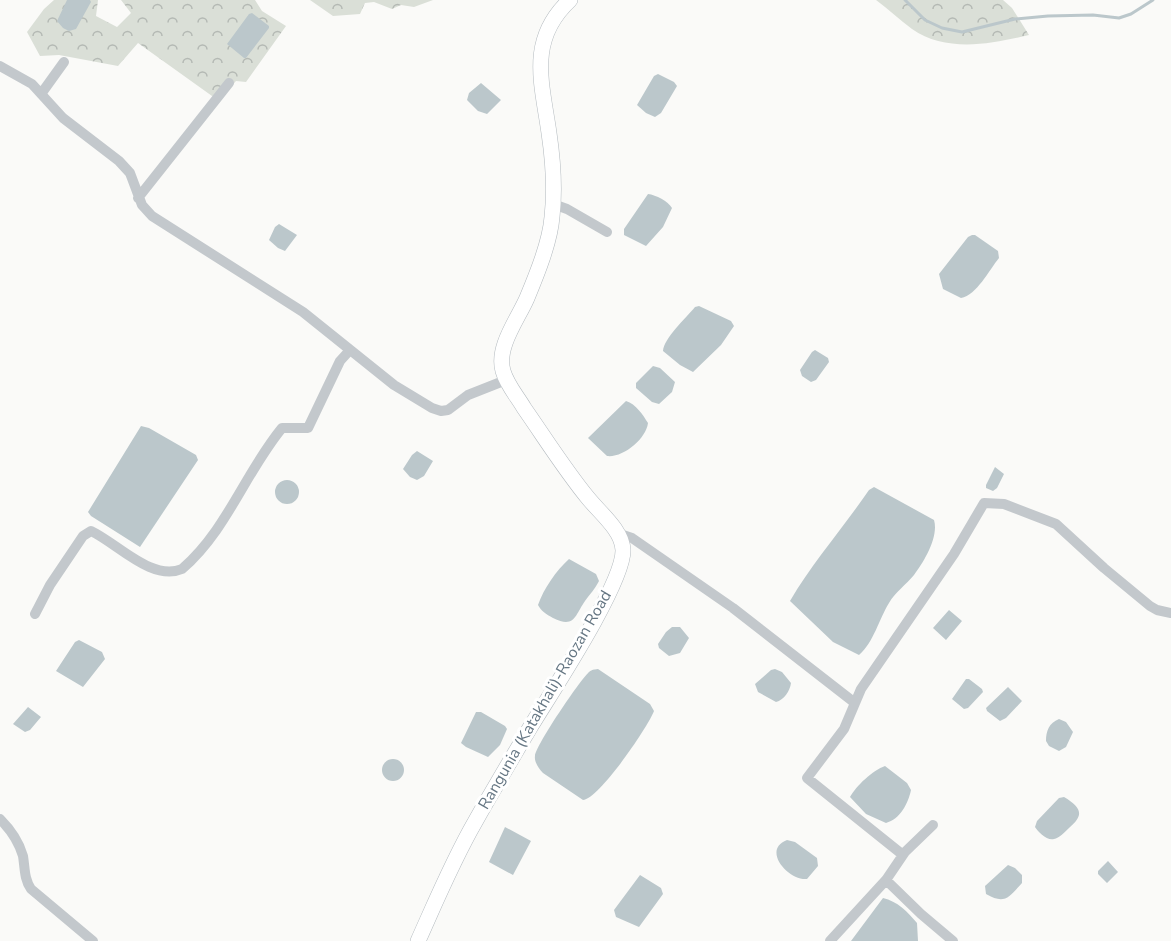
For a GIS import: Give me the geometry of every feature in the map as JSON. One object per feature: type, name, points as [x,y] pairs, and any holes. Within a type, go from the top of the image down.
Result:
[{"type":"main road","points":[[570,0],[556,15],[546,34],[540,62],[540,80],[552,158],[552,219],[539,266],[507,339],[503,354],[503,371],[506,380],[581,488],[618,533]]},
{"type":"main road","name":"Rangunia (Katakhali)-Raozan Road","points":[[418,941],[453,863],[474,824],[582,641],[610,588],[623,558],[622,542],[618,533]]},
{"type":"street","points":[[41,94],[64,62]]},
{"type":"street","points":[[0,66],[32,84],[63,118],[126,168],[134,183],[138,198],[152,216],[303,312],[394,385],[441,411],[453,408],[468,395],[506,380]]},
{"type":"street","points":[[138,198],[229,83]]},
{"type":"street","points":[[553,204],[567,209],[607,232]]},
{"type":"street","points":[[35,614],[50,585],[83,536],[91,531],[149,567],[168,572],[182,569],[222,522],[258,459],[282,428],[308,428],[340,361],[350,350]]},
{"type":"street","points":[[903,855],[807,778],[844,729],[861,689],[954,554],[976,514],[986,501],[1004,504],[1056,524],[1150,606],[1171,613]]},
{"type":"street","points":[[618,533],[632,538],[718,597],[855,703]]},
{"type":"street","points":[[0,819],[19,846],[23,856],[25,878],[31,889],[93,941]]},
{"type":"street","points":[[831,941],[886,880],[903,855],[933,825]]},
{"type":"street","points":[[886,880],[952,941]]},
{"type":"green space","points":[[54,0],[98,0],[96,16],[117,27],[131,13],[121,0],[255,0],[262,11],[286,26],[246,82],[236,81],[219,101],[138,43],[118,66],[59,55],[40,56],[27,32],[44,9]]},
{"type":"green space","points":[[310,0],[433,0],[414,7],[401,5],[392,9],[374,2],[365,3],[360,14],[333,16]]},
{"type":"green space","points":[[876,0],[1003,0],[1012,8],[1029,35],[985,43],[954,44],[939,41],[925,37],[912,29]]},
{"type":"shaded area","points":[[67,0],[90,0],[91,2],[76,29],[69,31],[57,21]]},
{"type":"shaded area","points":[[252,13],[269,28],[244,58],[227,44]]},
{"type":"shaded area","points":[[658,74],[677,86],[661,113],[655,117],[637,105],[654,76]]},
{"type":"shaded area","points":[[481,83],[501,100],[487,114],[478,111],[467,100],[469,93]]},
{"type":"shaded area","points":[[648,194],[662,199],[672,208],[663,227],[646,246],[624,235],[624,229]]},
{"type":"shaded area","points":[[279,224],[297,235],[285,251],[269,240],[275,227]]},
{"type":"shaded area","points":[[972,235],[998,251],[999,258],[977,287],[961,298],[943,289],[939,274]]},
{"type":"shaded area","points":[[699,306],[731,321],[734,326],[721,345],[693,372],[663,351],[667,340],[676,328],[695,307]]},
{"type":"shaded area","points":[[815,350],[828,358],[829,362],[816,380],[811,382],[802,376],[800,370]]},
{"type":"shaded area","points":[[653,366],[660,368],[675,382],[672,392],[659,404],[652,402],[636,388],[636,383]]},
{"type":"shaded area","points":[[626,401],[641,413],[648,423],[646,429],[638,441],[626,451],[607,456],[588,438]]},
{"type":"shaded area","points":[[141,426],[149,428],[196,455],[198,460],[140,547],[88,512]]},
{"type":"shaded area","points":[[417,451],[433,461],[424,476],[417,480],[410,477],[403,469]]},
{"type":"shaded area","points":[[995,467],[1004,474],[993,491],[986,488],[986,485]]},
{"type":"shaded area","points":[[287,480],[296,483],[299,492],[296,501],[287,504],[278,501],[275,492],[278,483]]},
{"type":"shaded area","points":[[874,487],[934,520],[935,527],[933,541],[922,563],[891,599],[872,637],[859,655],[833,642],[790,601],[818,559],[869,490]]},
{"type":"shaded area","points":[[569,559],[596,574],[599,581],[574,619],[566,622],[548,615],[538,605],[551,580]]},
{"type":"shaded area","points":[[949,610],[962,621],[946,640],[933,628]]},
{"type":"shaded area","points":[[672,627],[680,627],[689,638],[680,653],[669,656],[659,648],[658,644]]},
{"type":"shaded area","points":[[79,640],[102,652],[105,659],[83,687],[56,671],[75,642]]},
{"type":"shaded area","points":[[598,669],[650,704],[654,711],[611,776],[590,797],[583,800],[543,773],[536,763],[535,756],[550,727],[577,687],[589,672]]},
{"type":"shaded area","points":[[775,669],[782,672],[791,683],[786,695],[776,702],[758,692],[755,684]]},
{"type":"shaded area","points":[[966,679],[969,679],[983,692],[968,708],[964,709],[952,699]]},
{"type":"shaded area","points":[[1008,687],[1022,701],[1006,718],[1000,721],[986,708]]},
{"type":"shaded area","points":[[28,707],[41,717],[30,730],[25,732],[13,724]]},
{"type":"shaded area","points":[[476,712],[481,712],[507,729],[500,745],[488,757],[461,743]]},
{"type":"shaded area","points":[[1059,719],[1066,722],[1073,732],[1066,747],[1059,751],[1049,746],[1046,741],[1049,728]]},
{"type":"shaded area","points":[[389,759],[397,759],[404,766],[404,774],[397,781],[389,781],[382,774],[382,766]]},
{"type":"shaded area","points":[[885,766],[907,783],[911,790],[903,810],[886,823],[866,814],[850,797],[865,779]]},
{"type":"shaded area","points":[[1064,797],[1074,804],[1079,815],[1062,835],[1048,839],[1035,827],[1037,821],[1059,798]]},
{"type":"shaded area","points":[[505,827],[531,841],[513,875],[489,862]]},
{"type":"shaded area","points":[[787,840],[795,842],[817,858],[818,866],[807,879],[793,875],[780,864],[777,851],[780,845]]},
{"type":"shaded area","points":[[1108,861],[1118,872],[1107,883],[1098,871]]},
{"type":"shaded area","points":[[1008,865],[1022,875],[1022,883],[1006,898],[998,899],[986,894],[985,886]]},
{"type":"shaded area","points":[[640,875],[661,888],[663,894],[639,927],[616,917],[614,910]]},
{"type":"shaded area","points":[[883,898],[902,907],[917,923],[918,941],[851,941]]},
{"type":"waterway","points":[[905,0],[925,20],[942,28],[962,32],[1015,19],[1048,16],[1093,15],[1119,18],[1131,14],[1153,0]]}]
